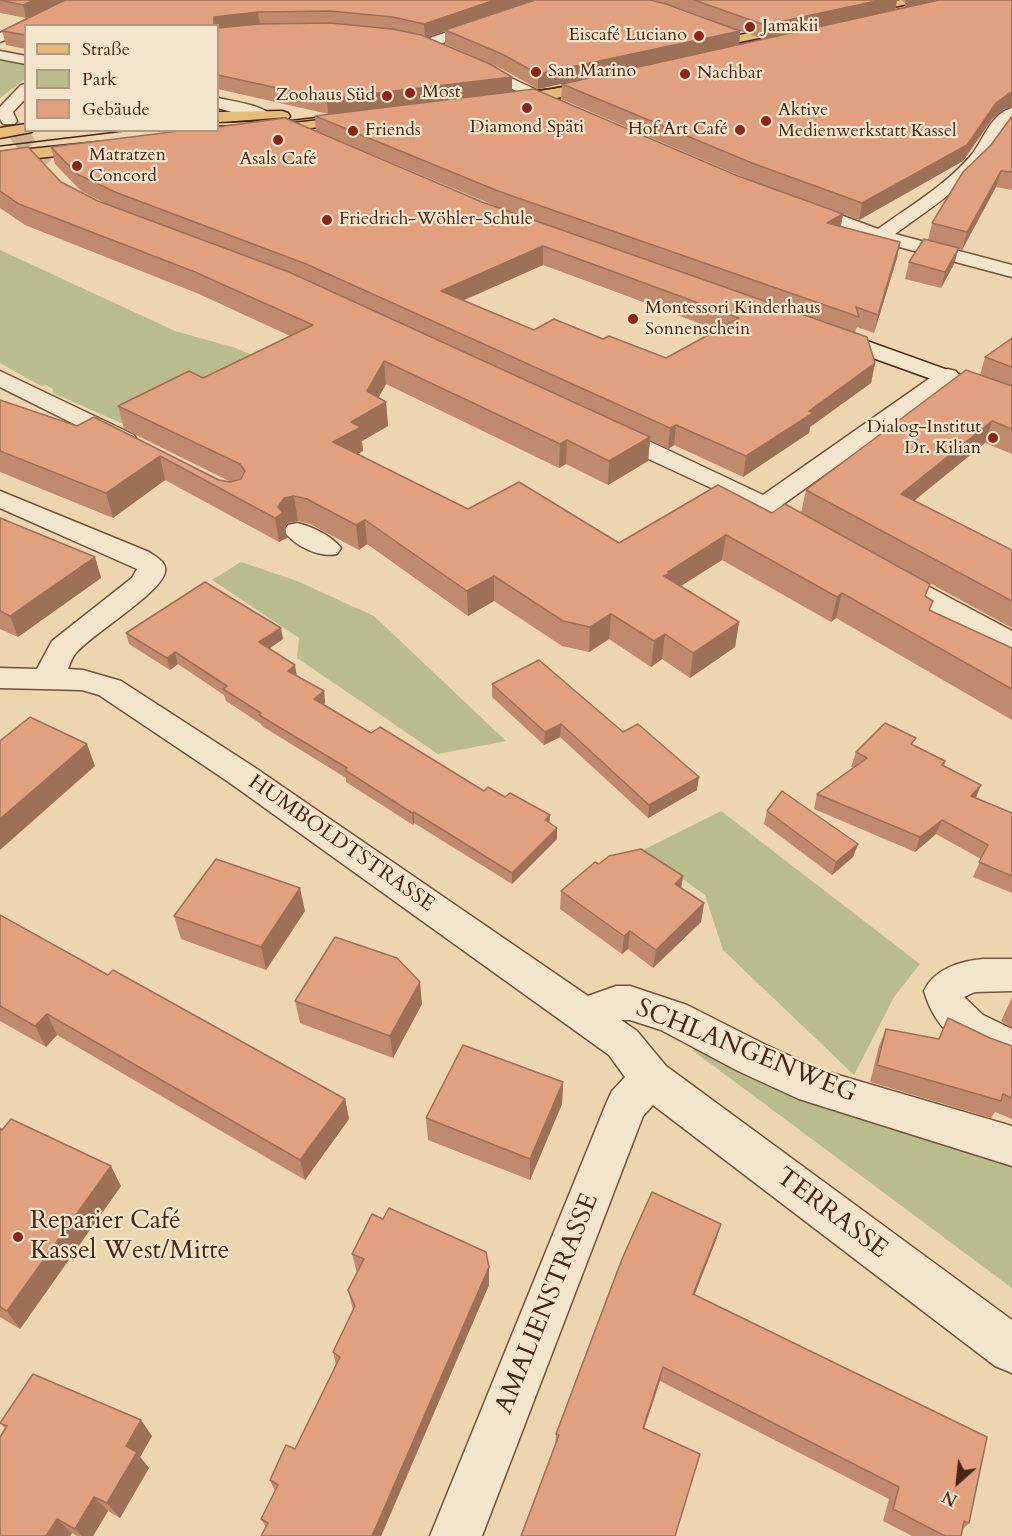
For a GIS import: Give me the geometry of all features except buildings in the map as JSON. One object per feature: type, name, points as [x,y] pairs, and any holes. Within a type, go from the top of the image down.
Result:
[{"type":"main road","points":[[917,0],[891,2],[839,24],[933,8]]},
{"type":"main road","points":[[811,30],[764,47],[687,58],[742,38],[811,30]]},
{"type":"main road","points":[[617,74],[535,96],[492,96],[517,87],[617,74]]},
{"type":"main road","points":[[219,125],[265,117],[375,111],[351,119],[291,127],[219,126]]},
{"type":"main road","points":[[5,122],[24,128]]},
{"type":"main road","points":[[0,157],[119,144]]},
{"type":"street","points":[[31,24],[83,0]]},
{"type":"street","points":[[554,0],[421,43],[496,74],[535,96],[584,117]]},
{"type":"street","points":[[0,38],[24,27]]},
{"type":"street","points":[[713,28],[764,47]]},
{"type":"street","points":[[0,55],[24,60]]},
{"type":"street","points":[[5,122],[24,91]]},
{"type":"street","points":[[219,103],[248,110],[291,127],[326,137],[351,119]]},
{"type":"street","points":[[880,236],[950,185],[979,156],[994,131],[1012,113]]},
{"type":"street","points":[[785,201],[880,236],[1012,271]]},
{"type":"street","points":[[811,328],[1012,401]]},
{"type":"street","points":[[764,506],[948,376]]},
{"type":"street","points":[[0,378],[135,446]]},
{"type":"street","points":[[591,423],[731,488],[836,546]]},
{"type":"street","points":[[0,499],[139,558],[151,566],[151,574],[142,584],[63,648],[48,678]]},
{"type":"street","points":[[297,531],[327,548]]},
{"type":"street","points":[[876,570],[1012,644]]},
{"type":"street","name":"HUMBOLDTSTRASSE","points":[[0,678],[82,680],[110,688],[242,775],[623,1043],[651,1079]]},
{"type":"street","points":[[1012,975],[980,975],[957,979],[943,991],[946,1007],[958,1020],[1012,1047]]},
{"type":"street","name":"SCHLANGENWEG","points":[[583,1015],[616,1003],[630,1003],[673,1017],[752,1058],[814,1086],[1012,1146]]},
{"type":"street","name":"TERRASSE","points":[[651,1079],[1012,1349]]},
{"type":"street","name":"AMALIENSTRASSE","points":[[456,1536],[627,1104],[651,1079]]},
{"type":"green space","points":[[0,58],[24,64],[24,80],[0,98]]},
{"type":"green space","points":[[0,250],[175,331],[236,348],[262,360],[128,426],[53,393],[53,389],[46,385],[41,386],[0,363]]},
{"type":"green space","points":[[241,562],[297,581],[374,616],[506,741],[438,754],[297,658],[299,638],[212,580]]},
{"type":"green space","points":[[721,811],[920,964],[894,997],[854,1075],[723,950],[705,895],[643,850]]},
{"type":"green space","points":[[695,1047],[1012,1165],[1012,1288],[692,1050]]},
{"type":"tunnel","points":[[9,121],[19,133]]},
{"type":"tunnel","points":[[17,132],[44,166]]},
{"type":"tram line","points":[[879,11],[929,0]]},
{"type":"tram line","points":[[724,46],[777,35]]},
{"type":"tram line","points":[[522,93],[578,84]]},
{"type":"tram line","points":[[232,122],[286,118]]},
{"type":"tram line","points":[[277,124],[331,118]]},
{"type":"tram line","points":[[219,126],[241,125]]},
{"type":"tram line","points":[[0,146],[116,132]]},
{"type":"place","name":"Jamakii","points":[[750,27]]},
{"type":"place","name":"Eiscafé Luciano","points":[[699,36]]},
{"type":"place","name":"San Marino","points":[[536,72]]},
{"type":"place","name":"Nachbar","points":[[685,74]]},
{"type":"place","name":"Most","points":[[410,93]]},
{"type":"place","name":"Zoohaus Süd","points":[[387,96]]},
{"type":"place","name":"Diamond Späti","points":[[527,108]]},
{"type":"place","name":"Aktive Medienwerkstatt Kassel","points":[[766,121]]},
{"type":"place","name":"Hof Art Café","points":[[740,130]]},
{"type":"place","name":"Friends","points":[[353,131]]},
{"type":"place","name":"Asals Café","points":[[278,140]]},
{"type":"place","name":"Matratzen Concord","points":[[77,166]]},
{"type":"place","name":"Friedrich-Wöhler-Schule","points":[[327,220]]},
{"type":"place","name":"Montessori Kinderhaus Sonnenschein","points":[[633,319]]},
{"type":"place","name":"Dialog-Institut Dr. Kilian","points":[[993,438]]},
{"type":"place","name":"Reparier Café Kassel West/Mitte","points":[[18,1237]]}]
